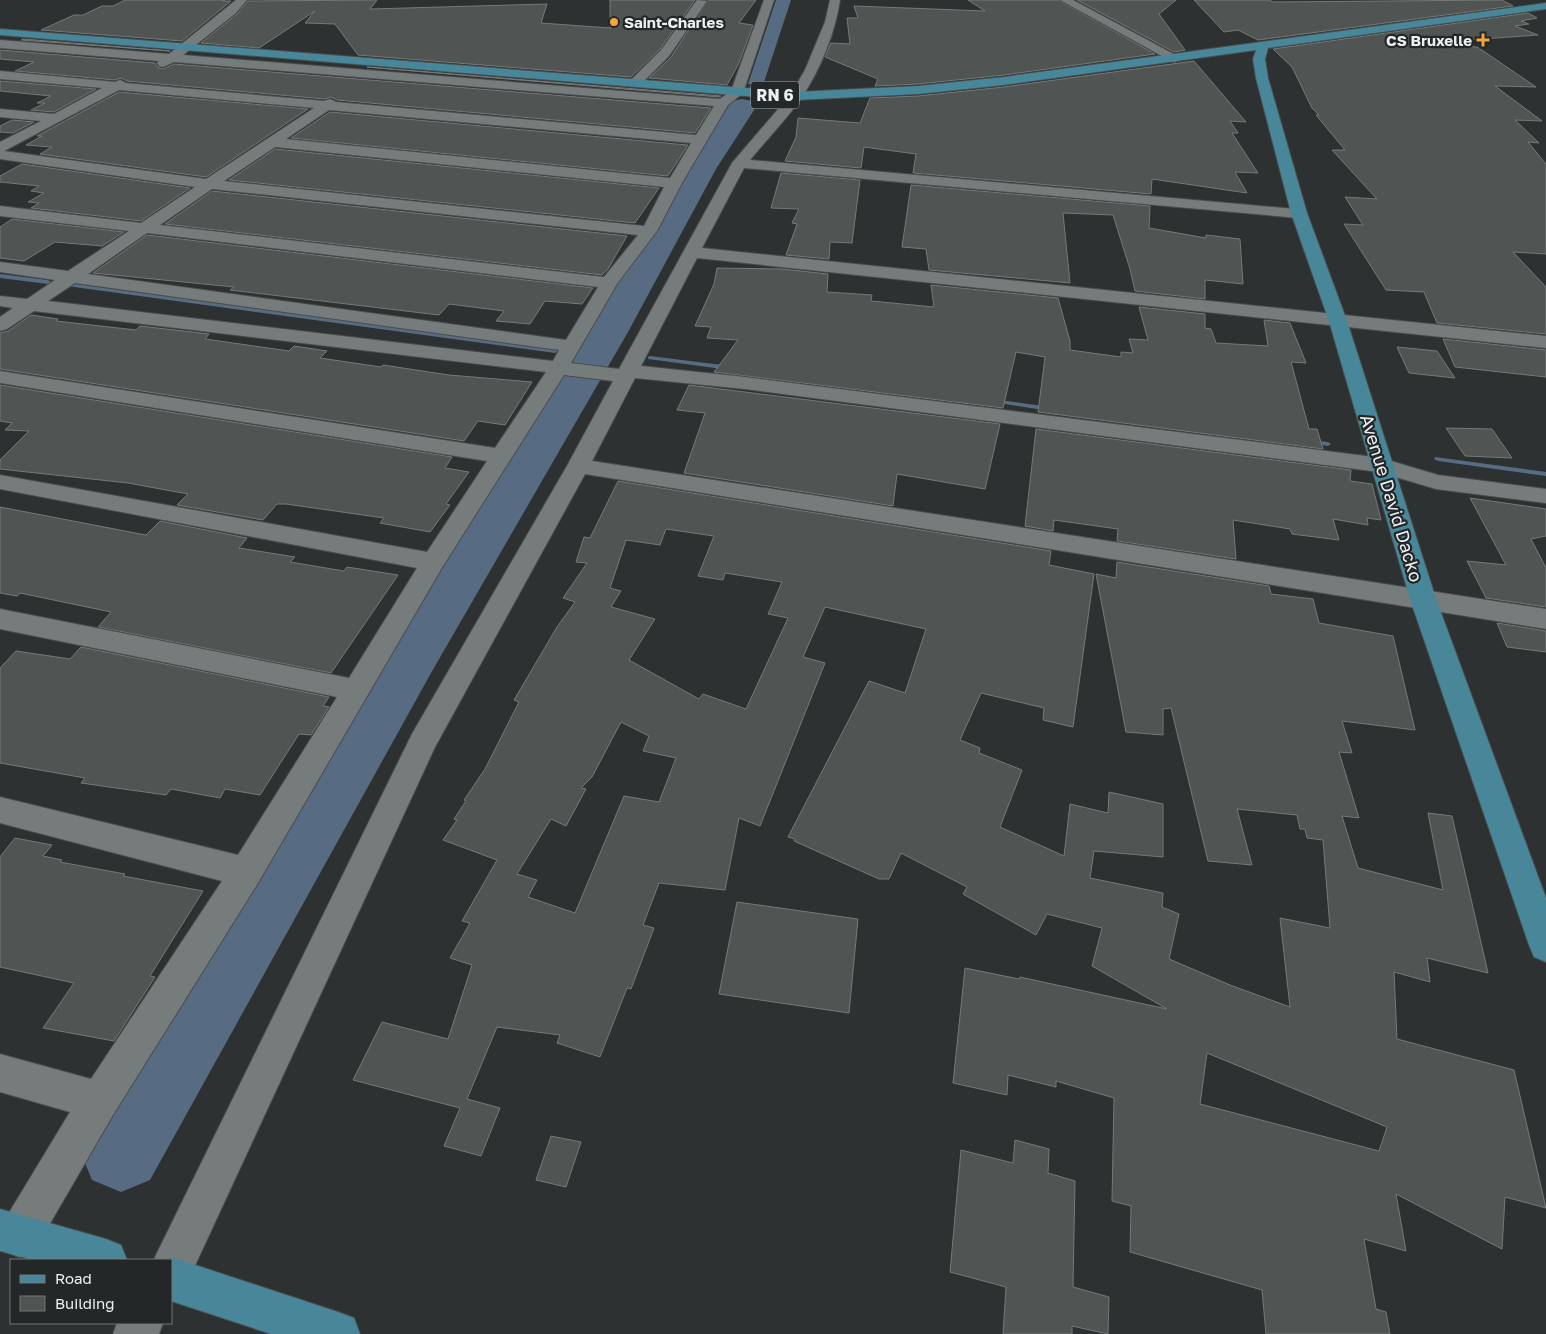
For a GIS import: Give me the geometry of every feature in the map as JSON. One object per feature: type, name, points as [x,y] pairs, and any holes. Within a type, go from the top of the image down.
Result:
[{"type":"main road","name":"RN 6","points":[[0,32],[635,83],[730,98],[918,90],[1004,81],[1546,6]]},
{"type":"main road","name":"Avenue David Dacko","points":[[1263,46],[1255,73],[1299,212],[1338,322],[1423,599],[1546,945]]},
{"type":"main road","points":[[1182,57],[1230,62]]},
{"type":"main road","points":[[10,1233],[102,1259]]},
{"type":"main road","points":[[172,1278],[338,1334]]},
{"type":"street","points":[[0,148],[172,58],[188,47],[196,37],[236,7],[242,0]]},
{"type":"street","points":[[10,1233],[246,872],[433,562],[564,357],[608,283],[649,231],[674,183],[730,98],[768,0]]},
{"type":"street","points":[[172,1268],[422,743],[578,466],[739,163],[796,96],[811,70],[825,40],[835,0]]},
{"type":"street","points":[[1065,0],[1182,57]]},
{"type":"street","points":[[635,83],[665,53],[702,1]]},
{"type":"street","points":[[0,44],[371,75],[730,98]]},
{"type":"street","points":[[0,324],[74,276],[387,63]]},
{"type":"street","points":[[0,75],[701,140]]},
{"type":"street","points":[[0,113],[56,118]]},
{"type":"street","points":[[271,142],[674,183]]},
{"type":"street","points":[[0,155],[207,184],[649,231]]},
{"type":"street","points":[[739,163],[1299,212]]},
{"type":"street","points":[[0,211],[608,283]]},
{"type":"street","points":[[692,252],[1338,322],[1546,342]]},
{"type":"street","points":[[0,267],[74,276],[564,357],[627,373],[745,383],[1381,465],[1436,482],[1546,496]]},
{"type":"street","points":[[0,301],[564,357]]},
{"type":"street","points":[[0,377],[500,456]]},
{"type":"street","points":[[578,466],[1546,619]]},
{"type":"street","points":[[0,482],[433,562]]},
{"type":"street","points":[[0,619],[356,690]]},
{"type":"street","points":[[0,810],[246,872]]},
{"type":"street","points":[[0,1073],[98,1101]]},
{"type":"water","points":[[776,0],[791,0],[763,85],[748,84]]},
{"type":"building","points":[[125,0],[231,1],[182,41],[41,30],[74,15],[83,15],[102,6],[113,6]]},
{"type":"building","points":[[377,0],[370,9],[547,4],[541,23],[610,28],[610,0],[695,0],[660,49],[631,77],[358,55],[335,24],[305,23],[315,11],[259,48],[201,43],[237,14],[248,1]]},
{"type":"building","points":[[708,0],[756,0],[739,23],[753,25],[739,63],[727,85],[649,78],[671,57]]},
{"type":"building","points":[[968,0],[1058,0],[1155,54],[1004,75],[918,84],[875,86],[878,79],[825,57],[831,43],[850,44],[847,18],[858,18],[854,6],[985,11]]},
{"type":"building","points":[[1077,0],[1176,0],[1159,14],[1185,50],[1174,52]]},
{"type":"building","points":[[1194,0],[1269,0],[1273,2],[1502,0],[1513,6],[1258,40],[1238,30],[1224,32]]},
{"type":"building","points":[[1528,13],[1537,18],[1521,21],[1529,24],[1515,26],[1538,35],[1454,41],[1479,48],[1536,87],[1495,86],[1542,121],[1515,120],[1539,143],[1528,142],[1546,164],[1546,254],[1513,252],[1546,287],[1546,334],[1437,323],[1424,292],[1386,290],[1344,224],[1363,225],[1345,197],[1377,199],[1332,150],[1345,150],[1316,115],[1319,115],[1312,108],[1292,67],[1273,49]]},
{"type":"building","points":[[23,39],[170,51],[21,40]]},
{"type":"building","points":[[0,50],[155,63],[157,67],[163,69],[174,64],[711,108],[695,133],[337,100],[331,97],[324,99],[127,81],[121,78],[115,80],[15,71],[34,62],[0,59]]},
{"type":"building","points":[[1194,61],[1246,122],[1230,121],[1238,133],[1232,133],[1258,173],[1235,172],[1247,193],[1152,179],[1151,194],[913,173],[916,154],[864,147],[861,168],[785,161],[796,137],[798,118],[860,123],[870,98],[918,96],[1004,87]]},
{"type":"building","points":[[367,67],[721,96],[719,97]]},
{"type":"building","points":[[0,81],[96,89],[54,112],[31,110],[45,103],[37,103],[51,96],[0,91]]},
{"type":"building","points":[[119,92],[308,109],[206,177],[40,154],[52,147],[26,145],[42,136],[37,136]]},
{"type":"building","points":[[330,112],[688,145],[668,176],[291,138]]},
{"type":"building","points":[[12,120],[34,122],[13,133],[0,132],[0,126]]},
{"type":"building","points":[[275,149],[659,188],[635,223],[229,180]]},
{"type":"building","points":[[22,164],[190,188],[141,221],[31,208],[39,203],[28,202],[44,193],[31,191],[39,186],[0,182],[0,176]]},
{"type":"building","points":[[781,173],[860,180],[852,243],[830,242],[829,259],[786,255],[797,224],[792,223],[799,209],[771,208]]},
{"type":"building","points":[[911,185],[1150,206],[1149,228],[1206,238],[1206,235],[1240,239],[1243,284],[1205,280],[1205,299],[1135,291],[1113,215],[1063,213],[1070,283],[929,270],[926,249],[902,247]]},
{"type":"building","points":[[212,191],[627,236],[608,269],[602,275],[165,224]]},
{"type":"building","points":[[12,219],[124,232],[102,246],[55,242],[24,261],[0,258],[0,227]]},
{"type":"building","points":[[147,235],[593,288],[582,304],[545,301],[530,324],[496,321],[504,311],[449,304],[439,315],[230,290],[234,287],[93,273]]},
{"type":"building","points":[[717,268],[782,269],[828,274],[827,292],[872,295],[871,301],[934,307],[931,285],[1058,298],[1070,341],[1070,350],[1121,357],[1121,352],[1133,353],[1129,339],[1148,340],[1139,307],[1205,314],[1205,328],[1211,329],[1216,343],[1268,346],[1264,320],[1290,323],[1306,363],[1291,362],[1309,429],[1317,429],[1323,449],[1038,412],[1045,357],[1016,352],[1003,408],[714,372],[738,340],[707,338],[711,327],[695,326],[714,284]]},
{"type":"building","points":[[31,315],[58,319],[56,321],[136,330],[140,326],[209,334],[205,339],[289,351],[294,346],[327,351],[320,358],[381,367],[383,365],[449,375],[532,382],[505,425],[478,421],[464,441],[0,369],[0,333],[8,331]]},
{"type":"building","points":[[1443,339],[1546,350],[1546,377],[1455,367]]},
{"type":"building","points":[[1397,347],[1437,351],[1455,378],[1409,373]]},
{"type":"building","points":[[0,385],[452,457],[445,468],[469,472],[446,504],[450,505],[430,532],[380,523],[384,518],[286,504],[277,504],[263,520],[177,505],[188,494],[128,483],[0,469],[0,460],[29,431],[5,430],[12,423],[0,421]]},
{"type":"building","points":[[689,385],[1000,424],[985,489],[897,474],[893,506],[684,473],[705,413],[677,410]]},
{"type":"building","points":[[1446,428],[1492,429],[1512,458],[1465,456]]},
{"type":"building","points":[[1036,429],[1351,470],[1350,481],[1372,484],[1381,520],[1367,518],[1368,525],[1333,519],[1339,540],[1292,534],[1290,529],[1233,520],[1236,559],[1117,541],[1118,529],[1054,520],[1053,531],[1025,526]]},
{"type":"building","points":[[618,481],[1051,551],[1049,565],[1094,574],[1073,727],[1043,720],[1044,708],[981,693],[960,740],[980,748],[979,753],[1022,770],[1000,827],[1064,856],[1070,804],[1108,813],[1109,792],[1163,804],[1163,857],[1094,851],[1090,878],[1163,893],[1162,907],[1179,914],[1169,959],[1230,985],[1290,1007],[1280,918],[1330,928],[1323,840],[1307,838],[1305,829],[1300,829],[1297,815],[1237,809],[1252,865],[1208,861],[1171,708],[1163,709],[1163,735],[1126,732],[1096,574],[1116,578],[1117,562],[1269,586],[1271,594],[1313,599],[1319,623],[1393,636],[1415,730],[1342,721],[1352,753],[1339,752],[1359,818],[1342,816],[1358,868],[1443,890],[1428,813],[1452,816],[1488,973],[1427,958],[1430,982],[1394,972],[1397,1039],[1514,1070],[1546,1208],[1505,1197],[1502,1249],[1396,1194],[1406,1251],[1364,1239],[1376,1309],[1386,1312],[1390,1334],[1266,1334],[1262,1290],[1130,1252],[1131,1206],[1112,1201],[1114,1098],[1056,1081],[1056,1087],[1008,1075],[1007,1095],[953,1083],[965,968],[1019,979],[1020,977],[1167,1009],[1092,966],[1102,928],[1047,914],[1036,935],[963,894],[967,887],[901,853],[889,879],[879,879],[788,837],[869,681],[905,693],[926,629],[825,607],[803,657],[825,663],[760,826],[739,818],[725,890],[659,883],[643,925],[654,928],[631,989],[627,988],[600,1057],[557,1043],[560,1035],[497,1027],[467,1099],[500,1108],[481,1156],[444,1146],[460,1108],[353,1080],[382,1022],[448,1039],[472,965],[450,958],[470,923],[462,921],[497,860],[443,840],[457,820],[454,819],[466,801],[464,800],[485,769],[519,702],[514,700],[557,627],[575,602],[563,598],[587,563],[576,562],[584,537],[590,538]],"holes":[[[666,529],[714,536],[698,576],[723,580],[725,573],[782,582],[768,614],[788,618],[746,709],[703,694],[699,699],[629,660],[655,619],[611,607],[621,591],[610,588],[626,540],[660,545]],[[621,722],[649,736],[643,751],[676,758],[659,802],[624,796],[575,913],[528,897],[537,880],[517,874],[551,819],[566,826],[586,789],[581,788],[592,777]],[[1207,1053],[1387,1127],[1379,1151],[1200,1104]]]},
{"type":"building","points":[[1470,498],[1546,509],[1546,536],[1531,539],[1546,568],[1546,607],[1486,598],[1467,561],[1506,565]]},
{"type":"building","points":[[0,507],[146,535],[160,521],[247,538],[239,548],[295,557],[290,562],[344,571],[347,567],[398,575],[331,673],[98,627],[111,612],[20,593],[17,596],[0,593]]},
{"type":"building","points":[[1497,623],[1546,631],[1546,652],[1507,647]]},
{"type":"building","points":[[81,647],[329,697],[323,706],[329,707],[311,735],[299,734],[260,795],[225,789],[220,798],[171,789],[166,795],[81,783],[85,778],[0,763],[0,668],[16,651],[70,659]]},
{"type":"building","points":[[15,838],[52,845],[43,856],[62,860],[60,862],[203,891],[150,976],[155,977],[114,1041],[43,1028],[74,983],[0,967],[0,857]]},
{"type":"building","points":[[737,902],[858,919],[849,1013],[719,994]]},
{"type":"building","points":[[551,1136],[581,1142],[566,1187],[536,1180]]},
{"type":"building","points":[[1015,1140],[1049,1149],[1048,1173],[1075,1181],[1073,1287],[1109,1297],[1108,1334],[1072,1326],[1072,1334],[1003,1334],[1006,1287],[950,1272],[961,1150],[1013,1163]]},
{"type":"waterway","points":[[121,1151],[411,658],[608,332],[701,169],[742,107]]},
{"type":"waterway","points":[[0,276],[48,282]]},
{"type":"waterway","points":[[69,285],[555,351]]},
{"type":"waterway","points":[[650,358],[730,368]]},
{"type":"waterway","points":[[993,401],[1050,409]]},
{"type":"waterway","points":[[1310,442],[1328,444]]},
{"type":"waterway","points":[[1438,459],[1546,474]]},
{"type":"place","name":"Saint-Charles","points":[[614,22]]},
{"type":"place","name":"CS Bruxelle","points":[[1483,40]]}]
